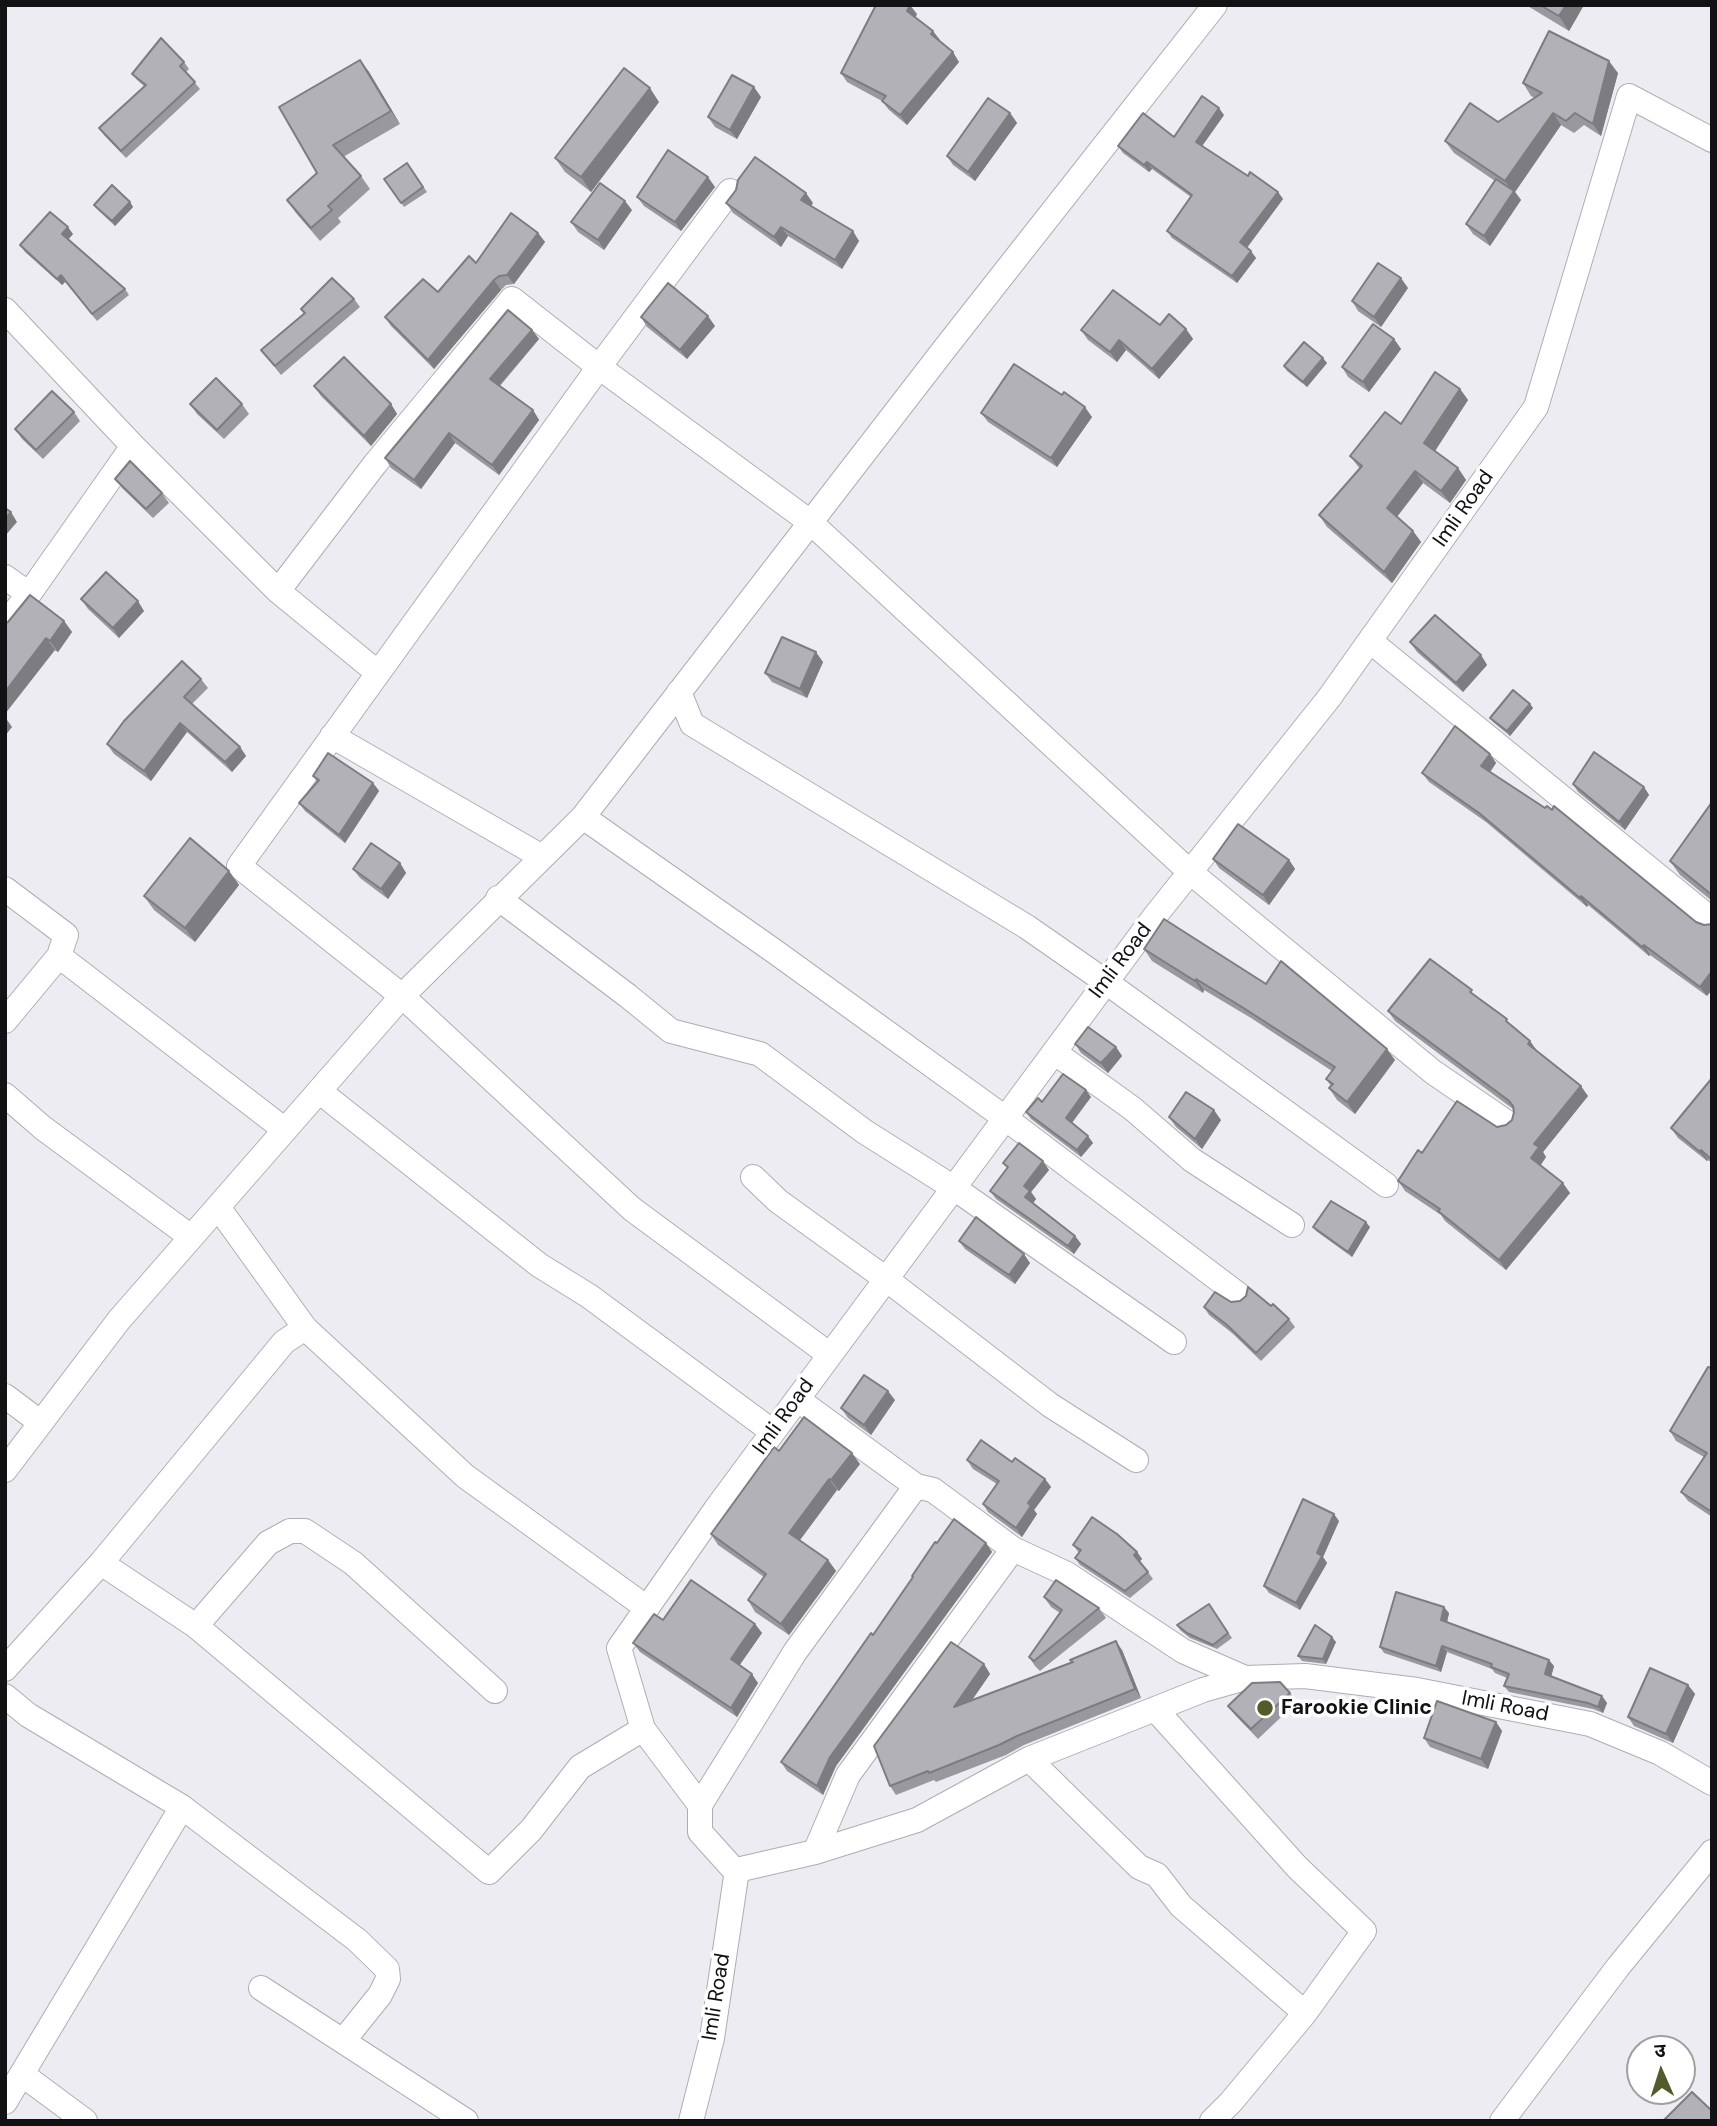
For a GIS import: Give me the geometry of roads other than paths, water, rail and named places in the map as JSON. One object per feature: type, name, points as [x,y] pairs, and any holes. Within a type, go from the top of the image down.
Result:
[{"type":"street","points":[[5,1470],[119,1320],[402,996],[583,817],[1215,5]]},
{"type":"street","name":"Imli Road","points":[[736,1872],[700,1832],[700,1805],[643,1729],[619,1648],[716,1509],[1106,982],[1329,698],[1536,407],[1629,96],[1712,140]]},
{"type":"street","points":[[730,191],[599,367],[239,866],[402,996],[632,1209],[830,1355]]},
{"type":"street","points":[[278,591],[375,464],[512,299],[599,367],[810,522],[1190,872],[1433,1072],[1506,1122]]},
{"type":"street","points":[[5,310],[133,446],[278,591],[378,673]]},
{"type":"street","points":[[5,624],[133,446]]},
{"type":"street","points":[[5,577],[29,594]]},
{"type":"street","points":[[1370,641],[1712,920]]},
{"type":"street","points":[[679,692],[692,724],[1027,927],[1386,1185]]},
{"type":"street","points":[[332,736],[542,857]]},
{"type":"street","points":[[583,817],[1005,1118],[1239,1295]]},
{"type":"street","points":[[5,888],[66,935],[58,956],[5,1021]]},
{"type":"street","points":[[499,899],[671,1031],[760,1054],[864,1132],[954,1188],[1174,1342]]},
{"type":"street","points":[[58,956],[285,1130]]},
{"type":"street","points":[[1054,1052],[1133,1109],[1192,1160],[1292,1225]]},
{"type":"street","points":[[319,1091],[539,1265],[589,1296],[773,1432]]},
{"type":"street","points":[[5,1095],[43,1128],[191,1237]]},
{"type":"street","points":[[753,1177],[778,1201],[887,1279],[1050,1405],[1136,1460]]},
{"type":"street","points":[[218,1207],[305,1328],[465,1476],[647,1608]]},
{"type":"street","points":[[5,1669],[101,1563],[285,1342],[305,1328]]},
{"type":"street","points":[[5,1396],[41,1423]]},
{"type":"street","points":[[797,1399],[916,1486],[933,1490],[1013,1549],[1067,1574],[1183,1651],[1245,1678]]},
{"type":"street","points":[[700,1805],[795,1652],[916,1486]]},
{"type":"street","points":[[197,1626],[268,1543],[290,1531],[305,1531],[353,1563],[495,1691]]},
{"type":"street","points":[[815,1852],[848,1775],[1013,1549]]},
{"type":"street","points":[[101,1563],[197,1626],[489,1872],[531,1830],[580,1767],[643,1729]]},
{"type":"street","name":"Imli Road","points":[[736,1872],[815,1852],[917,1820],[1029,1759],[1203,1690],[1245,1678],[1304,1676],[1418,1690],[1590,1724],[1660,1753],[1712,1783]]},
{"type":"street","points":[[5,1696],[28,1715],[182,1807],[357,1940],[387,1969],[388,1979],[380,1995],[343,2041]]},
{"type":"street","points":[[1155,1709],[1297,1867],[1364,1931],[1237,2111],[1212,2121]]},
{"type":"street","points":[[1029,1759],[1139,1867],[1157,1875],[1181,1906],[1305,2013]]},
{"type":"street","points":[[5,2102],[182,1807]]},
{"type":"street","points":[[1510,2118],[1618,1967],[1712,1852]]},
{"type":"street","name":"Imli Road","points":[[691,2121],[712,2038],[736,1872]]},
{"type":"street","points":[[261,1988],[466,2121]]},
{"type":"street","points":[[23,2075],[85,2121]]},
{"type":"place","name":"Farookie Clinic","points":[[1265,1708]]}]
